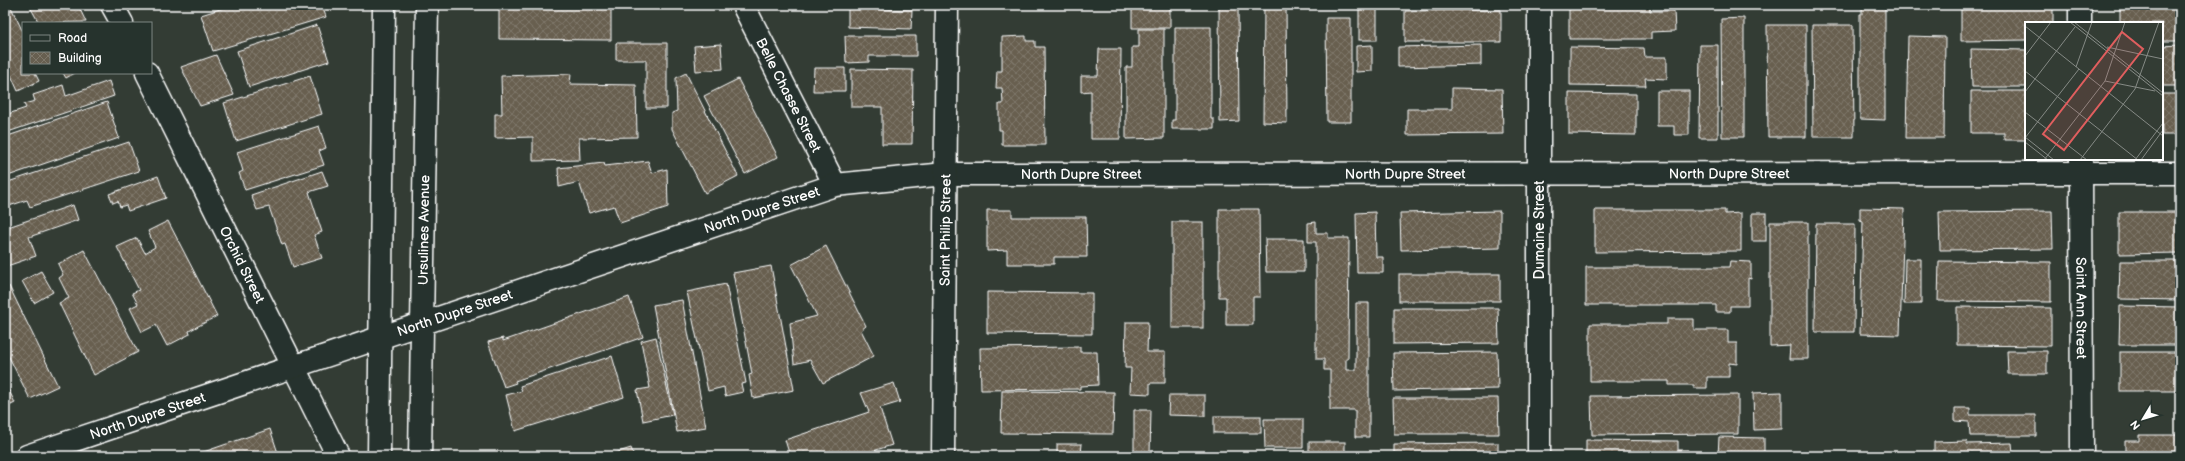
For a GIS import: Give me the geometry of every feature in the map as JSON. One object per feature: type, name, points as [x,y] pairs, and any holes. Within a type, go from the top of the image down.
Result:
[{"type":"street","points":[[112,5],[121,22]]},
{"type":"street","points":[[379,456],[379,338],[384,5]]},
{"type":"street","name":"Ursulines Avenue","points":[[420,456],[427,5]]},
{"type":"street","name":"Belle Chasse Street","points":[[743,5],[835,186]]},
{"type":"street","name":"Saint Philip Street","points":[[943,456],[947,5]]},
{"type":"street","name":"Dumaine Street","points":[[1539,5],[1539,456]]},
{"type":"street","points":[[2080,5],[2080,22]]},
{"type":"street","name":"Orchid Street","points":[[148,74],[338,456]]},
{"type":"street","name":"North Dupre Street","points":[[27,456],[835,186],[945,174],[1539,173],[2081,166],[2180,173]]},
{"type":"street","name":"Saint Ann Street","points":[[2081,166],[2082,456]]},
{"type":"building","points":[[5,5],[10,5],[22,30],[22,74],[36,74],[39,81],[18,91],[5,62]]},
{"type":"building","points":[[29,5],[78,5],[86,22],[38,22]]},
{"type":"building","points":[[233,5],[322,5],[326,17],[213,51],[201,15]]},
{"type":"building","points":[[499,5],[611,5],[611,40],[499,39]]},
{"type":"building","points":[[1139,5],[1170,5],[1170,28],[1132,28],[1132,9],[1139,8]]},
{"type":"building","points":[[1219,5],[1238,5],[1239,121],[1220,122]]},
{"type":"building","points":[[1264,5],[1286,5],[1287,123],[1263,122]]},
{"type":"building","points":[[1359,5],[1377,5],[1377,40],[1359,40]]},
{"type":"building","points":[[1569,5],[1650,5],[1650,11],[1674,11],[1675,31],[1651,32],[1651,39],[1569,39]]},
{"type":"building","points":[[1862,5],[1885,5],[1885,120],[1860,119],[1860,14],[1862,14]]},
{"type":"building","points":[[1961,5],[2053,5],[2053,22],[2025,22],[2025,40],[1961,41]]},
{"type":"building","points":[[2120,5],[2180,5],[2180,41],[2163,41],[2163,22],[2120,22]]},
{"type":"building","points":[[848,8],[912,10],[911,29],[848,27]]},
{"type":"building","points":[[1501,10],[1501,42],[1405,42],[1405,11]]},
{"type":"building","points":[[1326,18],[1351,18],[1351,122],[1327,122]]},
{"type":"building","points":[[1744,18],[1744,137],[1722,137],[1721,19]]},
{"type":"building","points":[[317,25],[329,61],[249,87],[237,51]]},
{"type":"building","points":[[1767,25],[1806,25],[1806,137],[1768,137]]},
{"type":"building","points":[[1812,25],[1853,25],[1854,137],[1813,137]]},
{"type":"building","points":[[1175,27],[1211,27],[1211,119],[1214,119],[1214,129],[1172,129],[1172,120],[1175,120]]},
{"type":"building","points":[[1139,29],[1164,29],[1164,138],[1126,139],[1126,67],[1132,67],[1132,47],[1139,47]]},
{"type":"building","points":[[845,36],[916,36],[916,56],[869,56],[869,62],[846,63]]},
{"type":"building","points":[[1026,36],[1026,41],[1035,41],[1035,47],[1044,47],[1045,145],[1002,145],[1002,130],[999,130],[999,104],[1003,104],[1002,88],[996,88],[997,71],[1002,71],[1002,37]]},
{"type":"building","points":[[1908,36],[1945,37],[1944,138],[1906,138]]},
{"type":"building","points":[[616,43],[667,43],[667,108],[646,108],[646,60],[616,60]]},
{"type":"building","points":[[721,44],[723,69],[696,71],[694,46]]},
{"type":"building","points":[[1372,45],[1372,71],[1356,72],[1356,46]]},
{"type":"building","points":[[1481,45],[1481,65],[1398,67],[1398,47]]},
{"type":"building","points":[[1700,45],[1718,45],[1718,138],[1699,138]]},
{"type":"building","points":[[2180,45],[2180,86],[2163,86],[2163,46]]},
{"type":"building","points":[[1570,47],[1644,48],[1645,57],[1667,57],[1667,79],[1645,78],[1646,86],[1570,85]]},
{"type":"building","points":[[1099,49],[1121,49],[1120,139],[1091,139],[1091,91],[1081,92],[1081,76],[1098,76]]},
{"type":"building","points":[[1971,49],[2025,50],[2025,87],[1972,87]]},
{"type":"building","points":[[216,55],[234,95],[200,106],[181,67]]},
{"type":"building","points":[[814,68],[845,68],[845,91],[813,91]]},
{"type":"building","points":[[851,69],[913,70],[912,144],[882,144],[882,107],[851,107]]},
{"type":"building","points":[[686,73],[738,176],[705,193],[672,129],[672,113],[677,111],[676,78]]},
{"type":"building","points":[[64,74],[73,74],[66,78]]},
{"type":"building","points":[[571,74],[570,84],[636,85],[637,137],[579,138],[580,160],[533,161],[533,137],[495,138],[495,114],[502,114],[501,76]]},
{"type":"building","points":[[310,76],[322,114],[236,141],[224,103]]},
{"type":"building","points":[[738,79],[778,157],[745,174],[704,96]]},
{"type":"building","points":[[109,81],[114,96],[5,133],[5,115],[26,108],[24,104],[35,101],[33,95],[63,85],[66,96]]},
{"type":"building","points":[[1452,88],[1502,89],[1503,134],[1407,135],[1407,109],[1452,109]]},
{"type":"building","points":[[1657,91],[1689,91],[1689,135],[1674,135],[1674,126],[1657,126]]},
{"type":"building","points":[[1971,91],[2025,91],[2025,140],[2004,140],[2004,133],[1971,133]]},
{"type":"building","points":[[1569,93],[1636,94],[1636,135],[1569,134]]},
{"type":"building","points":[[2163,94],[2180,94],[2180,135],[2163,135]]},
{"type":"building","points":[[107,102],[119,138],[5,177],[5,137]]},
{"type":"building","points":[[319,126],[326,148],[319,151],[324,165],[245,190],[239,173],[243,171],[237,152]]},
{"type":"building","points":[[129,142],[139,171],[30,207],[27,200],[6,207],[5,183]]},
{"type":"building","points":[[648,161],[652,173],[667,169],[668,207],[620,223],[614,206],[589,213],[579,182],[559,187],[558,168],[604,163],[605,166]]},
{"type":"building","points":[[322,171],[328,186],[309,192],[322,232],[314,235],[322,258],[293,267],[285,244],[282,245],[269,207],[257,210],[251,195]]},
{"type":"building","points":[[158,176],[166,198],[128,211],[126,205],[120,207],[118,201],[113,203],[109,194]]},
{"type":"building","points":[[73,205],[78,220],[29,237],[36,256],[7,266],[5,260],[5,228]]},
{"type":"building","points":[[1860,208],[1904,209],[1900,335],[1860,334],[1863,221],[1860,220]]},
{"type":"building","points":[[1219,209],[1259,209],[1260,297],[1253,297],[1253,325],[1226,325],[1226,297],[1219,297]]},
{"type":"building","points":[[987,210],[1012,210],[1012,217],[1086,217],[1087,257],[1054,257],[1054,264],[1007,264],[1007,250],[987,251]]},
{"type":"building","points":[[1595,210],[1725,210],[1725,214],[1741,213],[1741,251],[1595,252]]},
{"type":"building","points":[[1500,211],[1500,248],[1401,250],[1400,213]]},
{"type":"building","points":[[2052,211],[2053,249],[1940,250],[1939,212]]},
{"type":"building","points":[[1375,212],[1376,257],[1383,257],[1383,273],[1357,273],[1356,213]]},
{"type":"building","points":[[2119,212],[2180,212],[2180,253],[2119,254]]},
{"type":"building","points":[[1752,213],[1766,213],[1766,241],[1752,241]]},
{"type":"building","points":[[168,221],[217,316],[189,331],[190,334],[167,346],[156,325],[142,332],[130,308],[138,304],[132,293],[139,290],[117,247],[137,238],[145,253],[155,247],[148,231]]},
{"type":"building","points":[[1172,222],[1203,222],[1203,328],[1172,328]]},
{"type":"building","points":[[1316,222],[1316,233],[1328,233],[1328,238],[1349,238],[1348,359],[1346,359],[1346,370],[1356,370],[1356,303],[1369,303],[1369,437],[1355,437],[1355,410],[1330,410],[1330,370],[1324,370],[1324,359],[1316,359],[1316,242],[1308,242],[1308,223]]},
{"type":"building","points":[[1770,222],[1808,222],[1808,359],[1789,359],[1790,345],[1770,346]]},
{"type":"building","points":[[1816,224],[1855,224],[1854,332],[1815,332]]},
{"type":"building","points":[[1265,239],[1304,239],[1304,272],[1266,272]]},
{"type":"building","points":[[826,246],[866,326],[861,330],[874,356],[823,383],[810,360],[794,364],[790,323],[817,316],[791,265]]},
{"type":"building","points":[[84,250],[138,352],[94,375],[59,303],[69,298],[59,278],[63,275],[58,264]]},
{"type":"building","points":[[1905,259],[1921,259],[1921,304],[1904,304]]},
{"type":"building","points":[[1730,261],[1751,262],[1751,279],[1748,278],[1748,306],[1730,306],[1730,312],[1716,312],[1716,305],[1586,305],[1586,267],[1729,267]]},
{"type":"building","points":[[1939,261],[2051,262],[2051,302],[1938,301]]},
{"type":"building","points":[[2120,261],[2180,261],[2180,300],[2119,299]]},
{"type":"building","points":[[771,266],[794,390],[753,398],[749,375],[752,374],[733,273]]},
{"type":"building","points":[[41,271],[53,292],[34,303],[22,281]]},
{"type":"building","points":[[1399,274],[1500,274],[1500,301],[1399,301]]},
{"type":"building","points":[[726,284],[746,383],[741,384],[743,392],[725,396],[724,387],[708,391],[687,292]]},
{"type":"building","points":[[9,286],[58,386],[30,399],[5,349],[5,288]]},
{"type":"building","points":[[987,292],[1092,293],[1092,334],[987,333]]},
{"type":"building","points":[[629,297],[643,337],[515,381],[516,383],[504,387],[488,342],[503,338],[503,341]]},
{"type":"building","points":[[682,300],[706,427],[677,432],[653,305]]},
{"type":"building","points":[[2120,306],[2180,307],[2180,345],[2119,345]]},
{"type":"building","points":[[1957,307],[2051,308],[2051,346],[1957,345]]},
{"type":"building","points":[[1394,308],[1498,308],[1499,343],[1394,344]]},
{"type":"building","points":[[1667,319],[1694,319],[1694,330],[1728,330],[1728,343],[1737,343],[1737,364],[1729,363],[1729,377],[1707,377],[1707,388],[1694,388],[1694,385],[1669,385],[1669,381],[1590,381],[1590,324],[1667,324]]},
{"type":"building","points":[[1126,322],[1148,322],[1147,352],[1165,352],[1165,383],[1150,383],[1150,394],[1130,393],[1131,368],[1125,368]]},
{"type":"building","points":[[656,337],[673,415],[643,421],[637,390],[650,388],[641,341]]},
{"type":"building","points":[[1080,347],[1080,352],[1097,352],[1098,385],[1080,386],[1080,389],[981,390],[980,348]]},
{"type":"building","points":[[2007,351],[2047,351],[2047,374],[2008,374]]},
{"type":"building","points":[[1497,352],[1498,389],[1394,391],[1393,353]]},
{"type":"building","points":[[2120,352],[2180,352],[2180,391],[2120,391]]},
{"type":"building","points":[[612,356],[624,397],[515,431],[506,395],[522,391],[520,386]]},
{"type":"building","points":[[5,382],[15,403],[5,408]]},
{"type":"building","points":[[894,383],[900,402],[880,408],[892,445],[857,456],[790,456],[785,440],[869,412],[861,393]]},
{"type":"building","points":[[1002,391],[1114,392],[1113,434],[1001,433]]},
{"type":"building","points":[[1782,392],[1782,429],[1754,430],[1753,393]]},
{"type":"building","points":[[1169,395],[1205,395],[1205,416],[1168,415]]},
{"type":"building","points":[[1738,395],[1738,434],[1592,435],[1591,396]]},
{"type":"building","points":[[1393,398],[1498,398],[1499,434],[1394,434]]},
{"type":"building","points":[[1955,408],[1970,408],[1970,415],[2036,415],[2036,436],[1970,436],[1969,422],[1955,421]]},
{"type":"building","points":[[1134,410],[1151,410],[1150,454],[1134,454]]},
{"type":"building","points":[[1214,416],[1261,416],[1261,433],[1214,433]]},
{"type":"building","points":[[1264,419],[1303,419],[1303,448],[1265,448]]},
{"type":"building","points":[[270,429],[279,456],[192,456]]},
{"type":"building","points":[[2139,435],[2180,435],[2180,456],[2125,456],[2125,441],[2139,441]]},
{"type":"building","points":[[1719,437],[1764,438],[1764,456],[1718,456]]},
{"type":"building","points":[[1586,440],[1678,441],[1678,450],[1688,450],[1687,456],[1586,456]]},
{"type":"building","points":[[1967,441],[1967,444],[2012,443],[2013,453],[2019,453],[2019,456],[1934,456],[1934,442]]},
{"type":"building","points":[[1309,442],[1345,442],[1345,456],[1309,456]]},
{"type":"building","points":[[1498,443],[1498,456],[1394,456],[1394,444]]},
{"type":"building","points":[[1057,444],[1082,444],[1081,454],[1126,453],[1126,456],[1026,456],[1026,454],[1057,454]]},
{"type":"building","points":[[631,448],[634,456],[606,456]]},
{"type":"building","points":[[893,452],[895,456],[879,456]]}]
